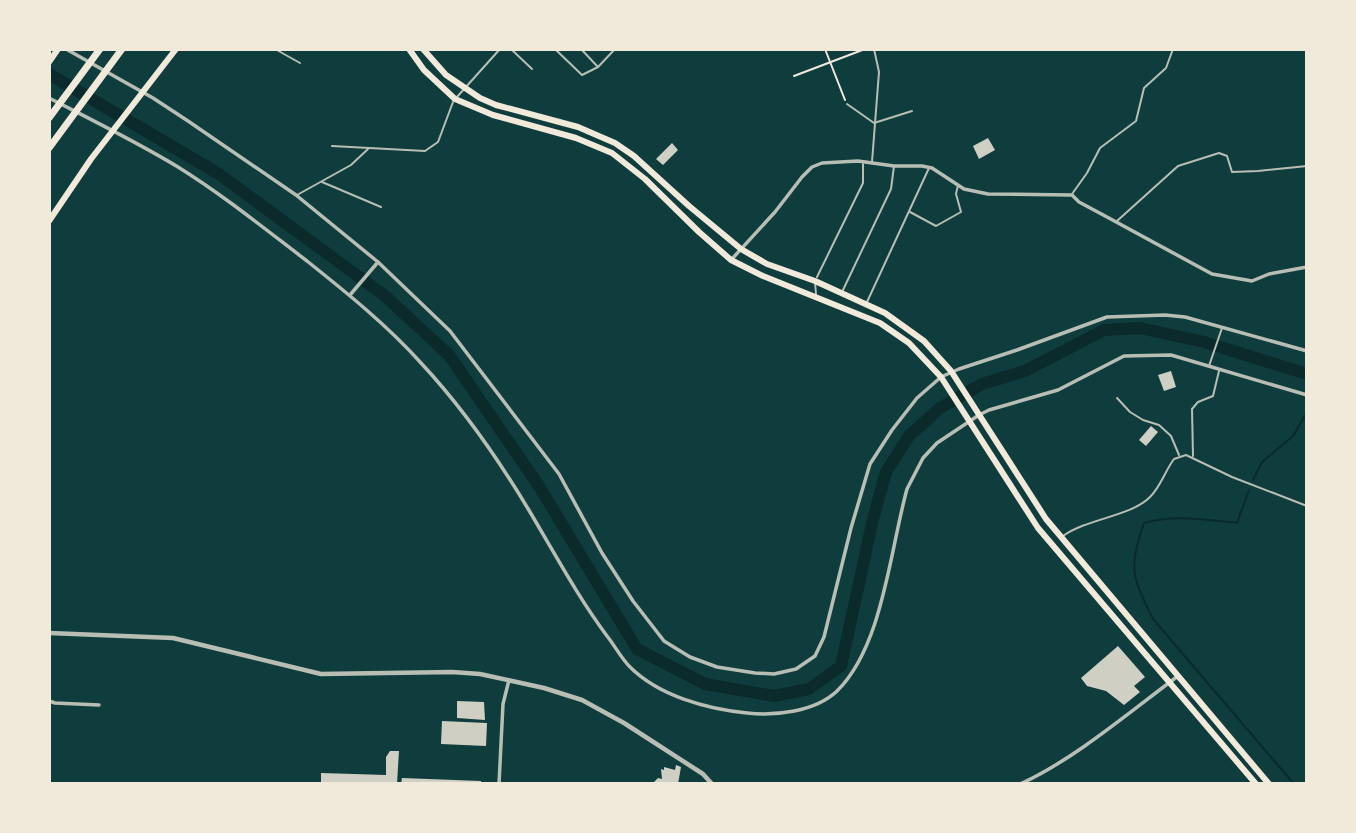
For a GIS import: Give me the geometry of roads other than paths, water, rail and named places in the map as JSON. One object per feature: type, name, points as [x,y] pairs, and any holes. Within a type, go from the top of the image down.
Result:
[{"type":"highway","points":[[49,118],[100,49]]},
{"type":"highway","points":[[49,148],[122,49]]},
{"type":"main road","points":[[49,62],[58,49]]},
{"type":"main road","points":[[49,221],[91,159],[176,49]]},
{"type":"main road","points":[[410,49],[424,70],[455,99],[494,115],[576,138],[612,153],[645,179],[731,260],[816,299],[880,323],[909,342],[941,377],[1038,528],[1256,784]]},
{"type":"main road","points":[[423,49],[439,69],[463,88],[496,105],[578,127],[615,143],[634,156],[688,206],[741,248],[768,264],[815,281],[885,313],[912,331],[951,371],[1029,495],[1061,537],[1269,784]]},
{"type":"street","points":[[65,49],[153,98],[296,195],[378,262],[450,331],[559,474],[602,553],[633,601],[664,641],[690,657],[717,667],[774,674],[796,669],[815,656],[824,637],[870,464],[917,398],[951,371],[1107,317],[1166,315],[1223,327],[1307,351]]},
{"type":"street","points":[[49,98],[178,167],[250,217],[350,295],[421,363],[471,424],[527,508],[584,605],[630,666],[654,685],[698,704],[763,715],[801,710],[819,704],[836,692],[854,670],[868,643],[904,500],[914,471],[937,443],[979,415],[1058,390],[1124,356],[1171,355],[1307,395]]},
{"type":"street","points":[[731,260],[812,167],[832,161],[929,168],[964,190],[988,194],[1072,195],[1080,202],[1212,274],[1233,279],[1252,281],[1269,274],[1307,267]]},
{"type":"street","points":[[350,295],[378,262]]},
{"type":"street","points":[[49,633],[173,638],[321,674],[452,672],[509,680],[582,700],[624,723],[703,774],[712,784]]},
{"type":"street","points":[[1020,784],[1034,778],[1079,748],[1178,676]]},
{"type":"street","points":[[499,784],[503,704],[509,680]]},
{"type":"street","points":[[49,701],[99,705]]},
{"type":"lane","points":[[275,49],[300,63]]},
{"type":"lane","points":[[332,146],[425,151],[433,147],[441,136],[447,113],[455,99],[498,49]]},
{"type":"lane","points":[[511,49],[532,69]]},
{"type":"lane","points":[[555,49],[582,75],[598,67],[615,49]]},
{"type":"lane","points":[[581,49],[598,67]]},
{"type":"lane","points":[[872,163],[879,72],[874,49]]},
{"type":"lane","points":[[1072,195],[1100,148],[1136,121],[1144,88],[1166,68],[1173,49]]},
{"type":"lane","points":[[847,104],[874,124]]},
{"type":"lane","points":[[874,124],[912,111]]},
{"type":"lane","points":[[296,195],[351,165],[368,149]]},
{"type":"lane","points":[[1116,222],[1178,166],[1219,153],[1227,156],[1232,172],[1307,166]]},
{"type":"lane","points":[[816,299],[815,281],[863,183],[863,162]]},
{"type":"lane","points":[[842,294],[891,189],[894,166]]},
{"type":"lane","points":[[866,304],[929,168]]},
{"type":"lane","points":[[321,181],[381,206]]},
{"type":"lane","points":[[909,211],[936,226],[961,212],[956,194],[958,185]]},
{"type":"lane","points":[[1208,367],[1223,327]]},
{"type":"lane","points":[[1193,457],[1192,409],[1198,402],[1213,396],[1219,370]]},
{"type":"lane","points":[[1117,398],[1130,412],[1159,425],[1171,436],[1180,456]]},
{"type":"lane","points":[[1061,537],[1140,504],[1150,497],[1171,464],[1180,456],[1186,455],[1232,477],[1307,506]]},
{"type":"waterway","points":[[49,74],[219,174],[385,296],[449,355],[539,486],[637,649],[705,684],[774,696],[809,689],[841,666],[886,472],[909,436],[940,408],[982,384],[1025,371],[1104,330],[1140,328],[1204,342],[1307,374]]},
{"type":"waterway","points":[[1253,480],[1262,462],[1293,436],[1307,412]]},
{"type":"waterway","points":[[1249,490],[1237,523],[1178,518],[1144,523],[1136,552],[1135,572],[1140,592],[1153,619],[1294,784]]},
{"type":"waterway","points":[[49,517],[49,526]]}]
